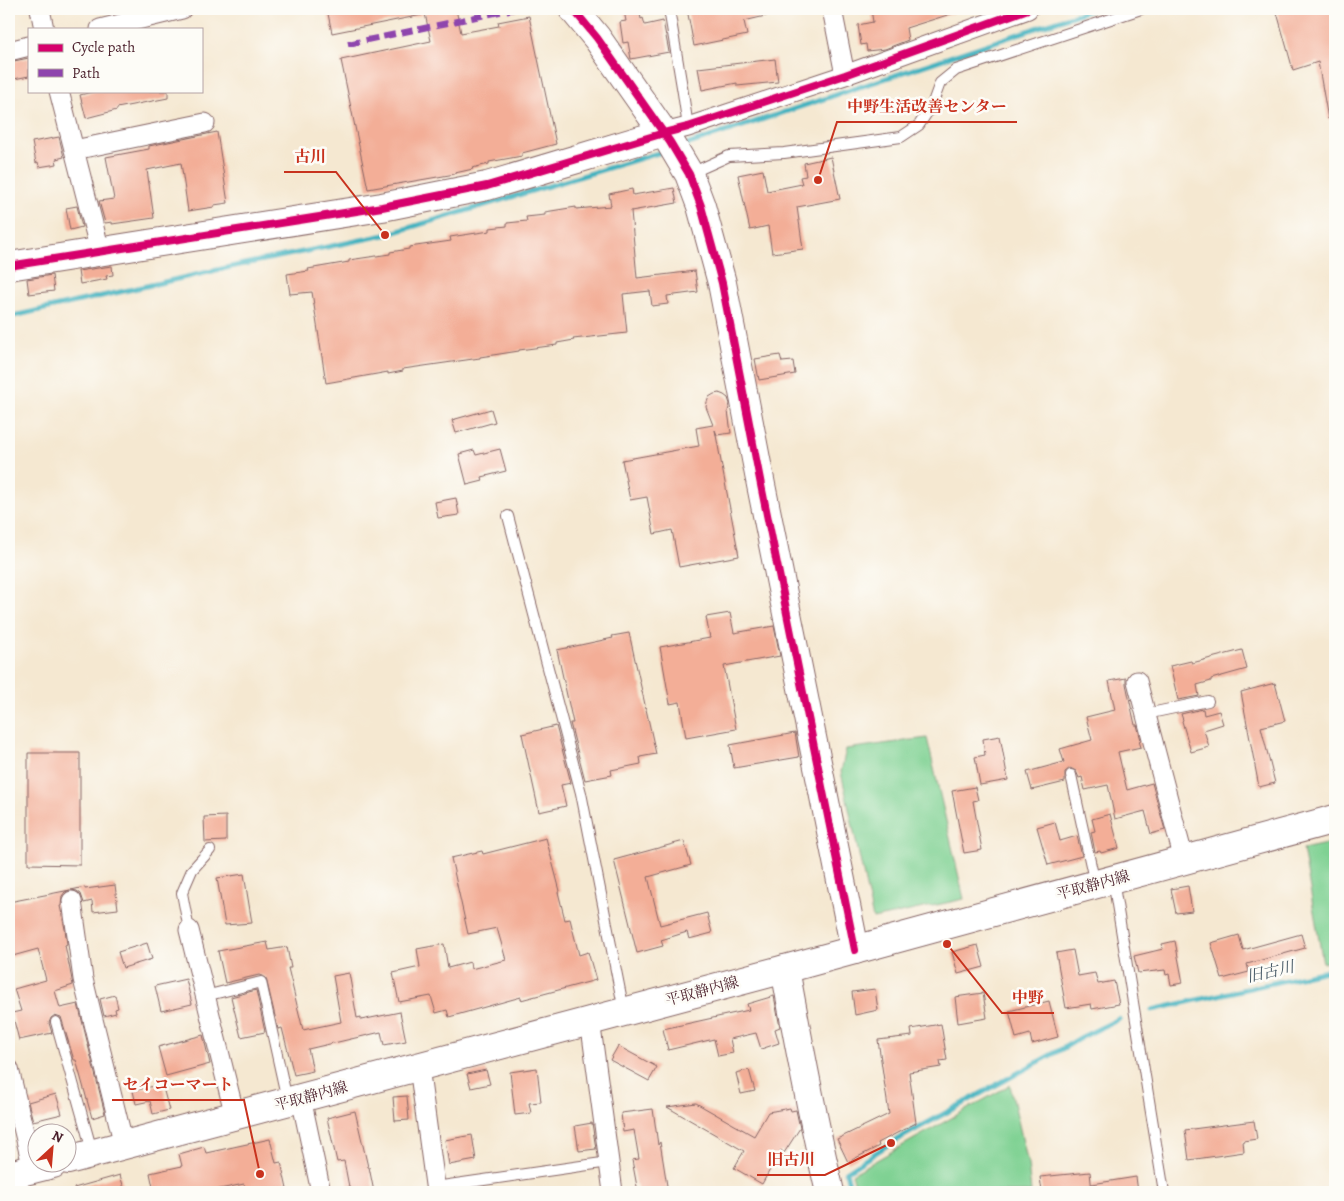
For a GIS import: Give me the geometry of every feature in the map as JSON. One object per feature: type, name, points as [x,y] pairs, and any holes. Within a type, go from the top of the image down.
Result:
[{"type":"street","points":[[40,9],[44,28]]},
{"type":"street","points":[[104,28],[182,9]]},
{"type":"street","points":[[573,9],[676,130],[684,165],[701,206],[722,283],[760,485],[855,950]]},
{"type":"street","points":[[832,9],[846,75]]},
{"type":"street","points":[[9,266],[382,207],[487,186],[676,130],[846,75],[1028,9]]},
{"type":"street","points":[[9,52],[28,46]]},
{"type":"street","points":[[59,92],[100,251]]},
{"type":"street","points":[[74,150],[204,122]]},
{"type":"street","points":[[1137,681],[1184,860]]},
{"type":"street","name":"平取静内線","points":[[80,1157],[785,969],[1335,819]]},
{"type":"street","points":[[72,901],[84,979],[124,1145]]},
{"type":"street","points":[[189,930],[235,1116]]},
{"type":"street","points":[[785,969],[818,1145],[830,1192]]},
{"type":"street","points":[[590,1020],[614,1192]]},
{"type":"street","points":[[419,1067],[436,1189]]},
{"type":"street","points":[[9,1069],[28,1152]]},
{"type":"street","points":[[294,1100],[321,1192]]},
{"type":"lane","points":[[669,9],[684,93],[676,130]]},
{"type":"lane","points":[[684,165],[729,156],[784,153],[901,137],[918,125],[932,105],[940,83],[956,70],[1141,9]]},
{"type":"lane","points":[[508,516],[581,793],[624,1012]]},
{"type":"lane","points":[[1146,714],[1208,701]]},
{"type":"lane","points":[[1071,775],[1104,881],[1164,1192]]},
{"type":"lane","points":[[189,930],[182,893],[192,870],[210,850]]},
{"type":"lane","points":[[206,996],[261,982],[294,1100]]},
{"type":"lane","points":[[56,1022],[80,1157]]},
{"type":"lane","points":[[436,1189],[609,1162]]},
{"type":"green space","points":[[927,738],[964,899],[873,919],[841,772],[846,749]]},
{"type":"green space","points":[[1335,842],[1335,960],[1323,963],[1303,849]]},
{"type":"green space","points":[[1010,1085],[1028,1164],[1031,1192],[857,1192],[852,1174]]},
{"type":"building","points":[[327,9],[421,9],[422,15],[332,33]]},
{"type":"building","points":[[424,9],[456,9],[461,33],[499,26],[498,22],[529,16],[556,144],[522,153],[522,156],[489,162],[489,164],[455,174],[368,189],[341,60],[431,41]]},
{"type":"building","points":[[639,9],[641,19],[643,18],[645,25],[663,21],[669,52],[631,59],[628,42],[623,43],[620,22],[626,21],[624,11]]},
{"type":"building","points":[[687,9],[773,9],[774,14],[744,21],[747,35],[694,46]]},
{"type":"building","points":[[871,9],[956,9],[957,12],[906,28],[908,40],[885,49],[867,51],[866,44],[861,45],[858,25],[873,22]]},
{"type":"building","points":[[1276,9],[1332,9],[1335,22],[1335,118],[1328,119],[1318,62],[1293,70]]},
{"type":"building","points":[[28,58],[28,76],[9,80],[9,62]]},
{"type":"building","points":[[775,59],[778,82],[737,86],[737,83],[702,90],[698,68]]},
{"type":"building","points":[[92,92],[168,92],[168,98],[117,108],[117,110],[86,118],[80,95]]},
{"type":"building","points":[[217,132],[228,203],[188,211],[181,163],[147,170],[154,218],[112,224],[112,222],[105,223],[99,201],[114,199],[106,157],[149,149],[149,146]]},
{"type":"building","points":[[59,137],[64,157],[56,159],[57,164],[39,167],[38,162],[36,163],[32,142]]},
{"type":"building","points":[[831,157],[840,199],[797,207],[803,249],[772,253],[768,226],[750,230],[738,175],[763,170],[767,191],[802,184],[800,177],[806,176],[804,163]]},
{"type":"building","points":[[674,188],[677,203],[631,211],[637,278],[695,271],[698,292],[667,296],[668,304],[652,306],[650,291],[623,294],[627,333],[573,339],[557,343],[557,345],[326,383],[312,292],[290,294],[287,274],[349,262],[349,260],[390,254],[390,252],[409,249],[409,247],[451,241],[450,237],[490,231],[490,228],[507,226],[507,223],[527,221],[526,217],[545,215],[545,212],[576,207],[576,209],[611,206],[609,194],[632,189],[633,195]]},
{"type":"building","points":[[77,206],[82,227],[70,230],[66,208]]},
{"type":"building","points":[[112,266],[113,275],[106,276],[107,279],[80,284],[78,271]]},
{"type":"building","points":[[52,275],[54,291],[29,294],[27,279]]},
{"type":"building","points":[[780,355],[782,362],[793,361],[795,374],[759,380],[755,359]]},
{"type":"building","points":[[719,393],[728,398],[730,404],[728,411],[731,433],[717,435],[715,430],[739,556],[679,567],[672,530],[654,534],[647,497],[630,500],[622,460],[699,446],[696,428],[713,425],[706,407],[709,397]]},
{"type":"building","points":[[491,409],[495,422],[456,433],[452,420]]},
{"type":"building","points":[[500,449],[506,471],[482,477],[483,481],[467,485],[459,454],[474,450],[476,455]]},
{"type":"building","points":[[456,498],[459,515],[438,518],[435,502]]},
{"type":"building","points":[[730,613],[734,633],[774,626],[780,656],[724,666],[736,729],[686,738],[680,702],[670,704],[660,647],[710,638],[706,617]]},
{"type":"building","points":[[629,633],[656,754],[640,757],[641,764],[611,770],[612,775],[585,780],[570,723],[573,723],[557,650]]},
{"type":"building","points":[[1242,650],[1247,669],[1197,685],[1199,696],[1178,700],[1170,666],[1191,661],[1192,663]]},
{"type":"building","points":[[1126,678],[1141,747],[1118,752],[1127,790],[1152,783],[1165,830],[1151,834],[1145,811],[1115,819],[1108,785],[1085,790],[1082,777],[1079,778],[1076,771],[1070,768],[1065,772],[1065,782],[1032,790],[1027,772],[1064,762],[1060,749],[1092,740],[1086,717],[1115,710],[1109,681]]},
{"type":"building","points":[[1275,683],[1285,721],[1261,727],[1275,783],[1259,787],[1241,692]]},
{"type":"building","points":[[1203,709],[1204,715],[1219,711],[1223,724],[1204,730],[1209,747],[1191,752],[1181,714]]},
{"type":"building","points":[[556,726],[571,783],[561,785],[566,806],[539,812],[522,734]]},
{"type":"building","points":[[795,733],[799,757],[734,768],[730,745]]},
{"type":"building","points":[[1000,736],[1008,780],[980,785],[975,757],[985,755],[983,739]]},
{"type":"building","points":[[28,753],[80,753],[80,865],[28,864]]},
{"type":"building","points":[[975,787],[978,800],[973,801],[982,850],[964,853],[952,791]]},
{"type":"building","points":[[1110,814],[1119,848],[1101,853],[1100,851],[1095,852],[1091,832],[1095,831],[1092,819]]},
{"type":"building","points":[[226,816],[226,841],[205,842],[204,817]]},
{"type":"building","points":[[1055,822],[1060,841],[1077,836],[1082,856],[1048,865],[1037,827]]},
{"type":"building","points":[[546,838],[560,891],[558,892],[565,920],[570,919],[579,955],[588,952],[596,980],[521,1000],[521,997],[449,1017],[447,1010],[436,1013],[431,996],[399,1002],[393,973],[420,967],[417,949],[444,944],[448,968],[470,962],[471,969],[506,960],[497,928],[468,934],[451,858],[482,851],[483,854]]},
{"type":"building","points":[[684,841],[691,865],[648,877],[660,925],[707,913],[712,933],[689,939],[687,932],[661,940],[663,946],[637,953],[614,860]]},
{"type":"building","points":[[244,874],[252,923],[225,925],[217,878]]},
{"type":"building","points":[[115,885],[118,909],[93,912],[92,901],[84,903],[81,894],[71,890],[85,887],[85,889]]},
{"type":"building","points":[[1188,886],[1192,911],[1176,913],[1171,889]]},
{"type":"building","points":[[70,890],[62,896],[60,906],[73,985],[55,991],[60,1008],[78,1004],[105,1114],[92,1118],[76,1060],[74,1060],[61,1017],[55,1015],[51,1018],[49,1023],[52,1033],[19,1040],[12,1013],[21,1011],[14,989],[46,980],[38,949],[9,957],[9,902]]},
{"type":"building","points":[[1301,934],[1305,948],[1247,964],[1249,972],[1222,979],[1211,943],[1239,935],[1243,950]]},
{"type":"building","points":[[1175,941],[1183,983],[1171,985],[1169,974],[1166,975],[1165,970],[1138,973],[1134,956],[1163,949],[1162,944]]},
{"type":"building","points":[[267,942],[269,950],[287,947],[291,968],[288,968],[303,1030],[341,1022],[333,976],[349,973],[357,1018],[361,1017],[361,1020],[400,1012],[406,1041],[384,1045],[381,1032],[308,1049],[313,1071],[294,1075],[282,1028],[278,1029],[266,978],[259,975],[225,983],[218,951]]},
{"type":"building","points":[[147,943],[152,959],[123,968],[118,952]]},
{"type":"building","points":[[978,945],[984,967],[958,974],[952,952]]},
{"type":"building","points":[[1073,950],[1078,976],[1095,973],[1098,984],[1114,981],[1119,1004],[1092,1009],[1091,1004],[1066,1008],[1056,953]]},
{"type":"building","points":[[186,979],[192,1004],[161,1011],[155,986]]},
{"type":"building","points":[[875,989],[878,1010],[855,1015],[852,992]]},
{"type":"building","points":[[256,990],[265,1032],[241,1037],[231,997]]},
{"type":"building","points":[[983,993],[987,1018],[958,1023],[955,997]]},
{"type":"building","points":[[115,995],[118,1008],[115,1009],[116,1013],[104,1016],[100,999]]},
{"type":"building","points":[[774,996],[780,1027],[775,1029],[779,1043],[761,1049],[756,1033],[730,1039],[733,1053],[718,1056],[714,1039],[668,1050],[663,1029],[749,1010],[747,1004]]},
{"type":"building","points":[[1049,1001],[1058,1037],[1032,1044],[1030,1034],[1016,1038],[1009,1011]]},
{"type":"building","points":[[941,1024],[947,1060],[940,1061],[941,1067],[909,1072],[916,1123],[878,1143],[879,1146],[848,1162],[837,1139],[889,1114],[878,1040],[912,1036],[911,1029]]},
{"type":"building","points":[[203,1035],[210,1064],[166,1076],[158,1047]]},
{"type":"building","points":[[618,1046],[657,1067],[649,1081],[610,1060]]},
{"type":"building","points":[[537,1068],[541,1102],[529,1103],[531,1113],[515,1115],[510,1072]]},
{"type":"building","points":[[486,1070],[490,1084],[471,1088],[467,1074]]},
{"type":"building","points":[[749,1070],[755,1091],[741,1094],[736,1073]]},
{"type":"building","points":[[162,1084],[169,1110],[153,1114],[150,1101],[136,1104],[133,1091]]},
{"type":"building","points":[[56,1094],[62,1114],[33,1121],[28,1102]]},
{"type":"building","points":[[407,1096],[409,1120],[395,1121],[393,1097]]},
{"type":"building","points":[[696,1103],[754,1136],[768,1112],[790,1108],[791,1111],[796,1110],[800,1128],[784,1153],[781,1150],[762,1184],[734,1168],[744,1151],[667,1107]]},
{"type":"building","points":[[653,1109],[668,1192],[638,1192],[632,1160],[639,1159],[634,1130],[623,1132],[621,1113]]},
{"type":"building","points":[[355,1111],[374,1192],[350,1192],[344,1161],[337,1162],[327,1118]]},
{"type":"building","points":[[1254,1121],[1257,1139],[1243,1141],[1244,1152],[1189,1160],[1185,1130]]},
{"type":"building","points":[[592,1123],[596,1149],[579,1151],[575,1126]]},
{"type":"building","points":[[472,1135],[476,1160],[449,1165],[445,1140]]},
{"type":"building","points":[[270,1139],[276,1163],[281,1162],[287,1189],[273,1192],[246,1192],[244,1184],[215,1190],[216,1192],[154,1192],[150,1173],[182,1166],[179,1154],[204,1147],[206,1153]]},
{"type":"building","points":[[1090,1172],[1092,1192],[1042,1192],[1040,1177]]},
{"type":"building","points":[[120,1175],[125,1192],[75,1192],[74,1188]]},
{"type":"building","points":[[1136,1177],[1138,1192],[1092,1192],[1092,1184]]},
{"type":"waterway","points":[[683,146],[1093,9]]},
{"type":"waterway","points":[[9,317],[244,264],[385,235],[665,151]]},
{"type":"waterway","name":"旧古川","points":[[1152,1010],[1335,969]]},
{"type":"waterway","name":"旧古川","points":[[851,1192],[846,1172],[891,1143],[1082,1037],[1119,1019]]},
{"type":"marked path","points":[[348,44],[514,9]]},
{"type":"cycle path","points":[[573,9],[597,38],[670,142],[689,174],[701,206],[722,283],[855,950]]},
{"type":"cycle path","points":[[9,266],[382,207],[487,186],[688,127],[845,75],[1028,9]]},
{"type":"place","name":"中野生活改善センター","points":[[818,180]]},
{"type":"place","name":"古川","points":[[385,235]]},
{"type":"place","name":"中野","points":[[947,944]]},
{"type":"place","name":"旧古川","points":[[891,1143]]},
{"type":"place","name":"セイコーマート","points":[[260,1174]]}]
